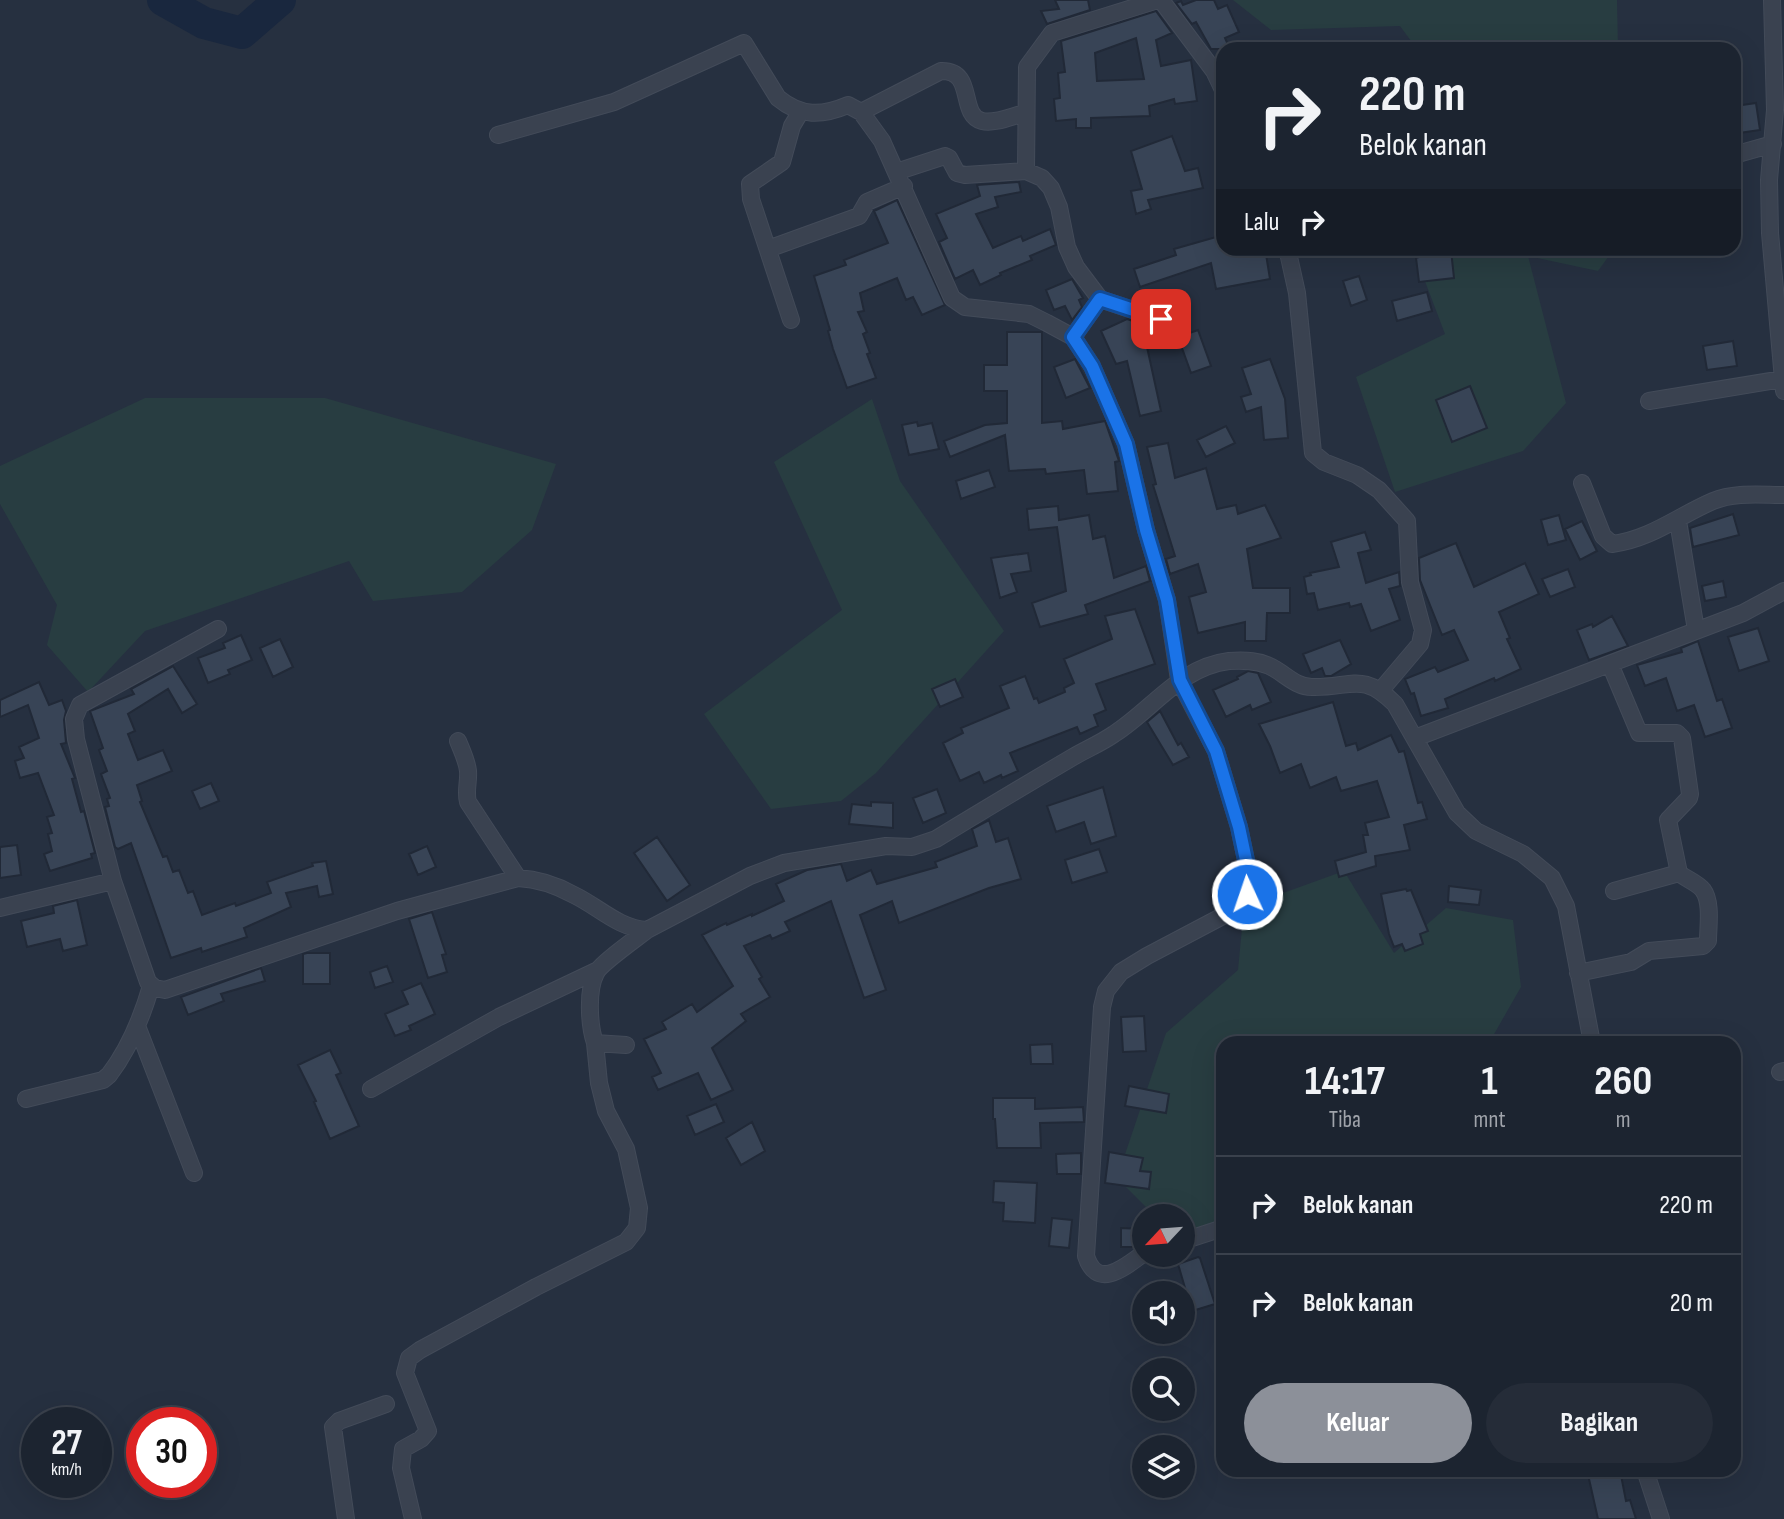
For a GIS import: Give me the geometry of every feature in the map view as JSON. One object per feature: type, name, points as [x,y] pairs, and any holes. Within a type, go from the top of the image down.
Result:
[{"type":"street","points":[[1026,171],[1027,67],[1052,33],[1159,0],[1216,75]]},
{"type":"street","points":[[1649,401],[1783,385],[1770,233],[1769,180],[1779,99],[1772,0]]},
{"type":"street","points":[[498,135],[614,102],[744,43],[778,98],[801,111],[829,113],[848,105],[861,112],[883,141],[951,298],[965,307],[1029,314],[1073,337],[1092,366],[1126,444],[1146,530],[1167,600],[1180,680],[1216,751],[1239,827],[1247,865],[1247,894],[1245,901],[1238,908],[1146,956],[1121,972],[1106,991],[1102,1007],[1086,1256],[1092,1269],[1100,1274],[1116,1273],[1132,1262]]},
{"type":"street","points":[[861,112],[941,71],[950,71],[958,75],[962,82],[972,114],[977,119],[990,121],[1025,113]]},
{"type":"street","points":[[791,320],[751,199],[750,184],[782,162],[792,127],[801,111]]},
{"type":"street","points":[[1741,153],[1773,144]]},
{"type":"street","points":[[768,249],[859,216],[867,202],[900,179],[945,156],[949,158],[957,173],[965,175],[1026,171],[1042,178],[1051,188],[1059,206],[1067,247],[1076,267],[1100,299],[1180,326]]},
{"type":"street","points":[[1289,256],[1297,293],[1313,453],[1324,462],[1357,475],[1379,491],[1407,521],[1409,582],[1423,638],[1381,690]]},
{"type":"street","points":[[1073,337],[1100,299]]},
{"type":"street","points":[[1583,482],[1603,536],[1610,543],[1637,538],[1715,500],[1736,495],[1784,495]]},
{"type":"street","points":[[1678,520],[1696,630]]},
{"type":"street","points":[[1415,738],[1743,613],[1784,591]]},
{"type":"street","points":[[26,1099],[103,1080],[115,1067],[137,1026],[151,986],[113,881],[76,740],[74,719],[80,705],[218,629]]},
{"type":"street","points":[[371,1089],[499,1017],[596,971],[647,930],[750,876],[784,863],[886,846],[912,847],[936,839],[1135,721],[1180,680],[1205,666],[1247,660],[1260,662],[1287,678],[1310,687],[1347,683],[1368,685],[1381,690],[1395,704],[1457,813],[1476,831],[1523,854],[1552,878],[1566,906],[1591,1036]]},
{"type":"street","points":[[1578,973],[1630,962],[1649,951],[1707,944],[1708,914],[1704,893],[1700,887],[1679,873],[1668,820],[1689,798],[1690,793],[1682,738],[1677,733],[1639,733],[1610,664]]},
{"type":"street","points":[[458,741],[467,766],[468,802],[518,878]]},
{"type":"street","points":[[1614,891],[1679,873]]},
{"type":"street","points":[[151,986],[159,989],[175,988],[397,911],[518,878],[537,879],[575,895],[633,929],[647,930]]},
{"type":"street","points":[[0,908],[113,881]]},
{"type":"street","points":[[414,1519],[401,1468],[403,1449],[428,1431],[405,1373],[409,1358],[536,1287],[626,1242],[637,1228],[639,1208],[626,1149],[606,1111],[598,1083],[590,999],[596,971]]},
{"type":"street","points":[[137,1026],[194,1173]]},
{"type":"street","points":[[596,1043],[626,1045]]},
{"type":"street","points":[[1195,1237],[1216,1230]]},
{"type":"street","points":[[346,1519],[333,1427],[339,1421],[386,1405]]},
{"type":"street","points":[[1647,1477],[1661,1519]]},
{"type":"green space","points":[[1233,0],[1617,0],[1618,42],[1412,42],[1400,26],[1271,30]]},
{"type":"green space","points":[[1415,256],[1528,256],[1566,403],[1523,451],[1395,492],[1356,377],[1445,334]]},
{"type":"green space","points":[[1528,256],[1609,256],[1598,271]]},
{"type":"green space","points":[[145,398],[325,398],[556,464],[532,530],[462,592],[373,601],[349,561],[145,631],[88,692],[47,645],[57,605],[0,504],[0,466]]},
{"type":"green space","points":[[872,399],[900,481],[1004,631],[876,773],[841,801],[771,809],[704,714],[842,610],[774,462]]},
{"type":"green space","points":[[1344,871],[1394,953],[1446,908],[1513,920],[1521,987],[1493,1036],[1216,1036],[1216,1224],[1195,1230],[1195,1204],[1143,1204],[1117,1178],[1166,1033],[1238,970],[1244,907]]},
{"type":"building","points":[[1055,0],[1088,0],[1090,10],[1047,24],[1041,11],[1059,9]]},
{"type":"building","points":[[1196,0],[1214,0],[1218,9],[1227,5],[1239,32],[1225,38],[1227,42],[1216,42],[1216,49],[1211,49],[1196,22],[1192,24],[1176,3],[1181,1],[1183,5]]},
{"type":"building","points":[[1156,11],[1172,33],[1156,40],[1161,66],[1191,60],[1197,101],[1175,104],[1174,99],[1149,106],[1150,116],[1091,118],[1091,128],[1076,128],[1076,119],[1056,121],[1054,99],[1060,98],[1058,73],[1065,72],[1061,41]],"holes":[[[1136,38],[1144,79],[1097,81],[1095,53]]]},
{"type":"building","points":[[1756,103],[1760,130],[1741,133],[1741,105]]},
{"type":"building","points":[[1172,136],[1185,171],[1198,168],[1203,188],[1148,200],[1151,209],[1136,214],[1131,191],[1142,189],[1131,151]]},
{"type":"building","points":[[1019,182],[1021,192],[995,197],[998,207],[976,214],[993,248],[1021,236],[1023,241],[1050,229],[1056,245],[1030,256],[1032,260],[1000,273],[1001,275],[980,285],[973,270],[955,279],[939,242],[947,238],[936,214],[980,196],[977,185]]},
{"type":"building","points":[[897,200],[945,305],[922,315],[913,297],[906,300],[897,278],[860,293],[864,311],[858,312],[867,332],[863,334],[876,378],[847,388],[833,349],[814,276],[846,265],[844,260],[888,243],[874,211]]},
{"type":"building","points":[[1216,237],[1216,256],[1266,256],[1270,279],[1216,289],[1211,263],[1140,287],[1134,269],[1176,255],[1174,249]]},
{"type":"building","points":[[1452,256],[1454,278],[1419,282],[1416,258]]},
{"type":"building","points":[[1359,276],[1367,300],[1351,306],[1343,281]]},
{"type":"building","points":[[1072,279],[1083,298],[1079,300],[1082,307],[1072,320],[1065,306],[1054,310],[1046,290]]},
{"type":"building","points":[[1427,292],[1432,311],[1397,321],[1392,301]]},
{"type":"building","points":[[1127,319],[1139,323],[1149,346],[1147,347],[1161,411],[1140,416],[1127,361],[1116,364],[1101,331]]},
{"type":"building","points":[[1198,330],[1211,366],[1191,373],[1178,337]]},
{"type":"building","points":[[1007,332],[1042,332],[1042,423],[1062,421],[1063,429],[1105,421],[1119,461],[1115,462],[1118,491],[1087,494],[1084,470],[1046,474],[1045,469],[1009,471],[1005,435],[950,457],[944,441],[985,425],[1007,423],[1007,391],[984,391],[984,365],[1007,365]]},
{"type":"building","points":[[1733,341],[1737,366],[1707,370],[1703,346]]},
{"type":"building","points":[[1075,359],[1090,388],[1066,398],[1054,367]]},
{"type":"building","points":[[1270,359],[1285,399],[1288,438],[1264,440],[1261,407],[1246,412],[1241,397],[1251,394],[1242,368]]},
{"type":"building","points":[[1470,386],[1487,428],[1452,442],[1436,400]]},
{"type":"building","points":[[917,422],[918,426],[932,423],[939,449],[909,455],[902,425]]},
{"type":"building","points":[[1226,426],[1235,443],[1206,457],[1197,440]]},
{"type":"building","points":[[1168,443],[1175,478],[1206,468],[1217,509],[1236,505],[1238,514],[1265,505],[1281,538],[1247,549],[1253,588],[1290,588],[1290,613],[1267,613],[1266,641],[1245,641],[1245,622],[1198,633],[1189,597],[1206,592],[1198,564],[1170,574],[1166,559],[1175,556],[1153,485],[1156,484],[1147,447]]},
{"type":"building","points":[[989,470],[995,487],[961,499],[956,481]]},
{"type":"building","points":[[1058,506],[1059,520],[1089,515],[1093,539],[1105,536],[1114,578],[1146,566],[1150,581],[1085,605],[1088,614],[1040,627],[1032,603],[1066,591],[1057,527],[1029,530],[1027,509]]},
{"type":"building","points":[[1733,514],[1739,535],[1693,547],[1690,528]]},
{"type":"building","points":[[1559,515],[1566,540],[1548,545],[1541,520]]},
{"type":"building","points":[[1582,521],[1597,551],[1580,560],[1565,529]]},
{"type":"building","points":[[1365,532],[1371,550],[1358,553],[1366,583],[1399,572],[1400,586],[1389,589],[1400,620],[1371,631],[1361,604],[1350,607],[1349,603],[1318,610],[1314,593],[1307,594],[1304,577],[1311,575],[1310,573],[1339,567],[1331,542]]},
{"type":"building","points":[[1456,543],[1474,587],[1525,563],[1539,594],[1499,612],[1510,638],[1507,639],[1521,669],[1445,699],[1448,708],[1421,716],[1414,693],[1411,694],[1405,679],[1435,667],[1438,672],[1468,660],[1454,630],[1442,635],[1420,580],[1419,558]]},
{"type":"building","points":[[1028,553],[1031,571],[1011,574],[1017,592],[1000,598],[991,558]]},
{"type":"building","points":[[1568,569],[1575,587],[1550,597],[1542,579]]},
{"type":"building","points":[[1723,581],[1726,597],[1705,601],[1702,586]]},
{"type":"building","points":[[1135,609],[1155,664],[1096,684],[1106,710],[1094,715],[1098,726],[1080,734],[1077,727],[1010,753],[1018,771],[1002,778],[1001,775],[984,783],[979,772],[960,781],[943,743],[963,733],[961,728],[1009,708],[1000,686],[1025,676],[1034,699],[1037,698],[1039,703],[1065,692],[1064,688],[1074,683],[1064,659],[1112,639],[1105,616]]},
{"type":"building","points":[[1612,616],[1628,646],[1589,660],[1577,630],[1592,624],[1593,627]]},
{"type":"building","points":[[1758,628],[1769,661],[1739,671],[1728,637]]},
{"type":"building","points":[[241,635],[252,660],[228,670],[230,674],[208,683],[198,658],[225,648],[223,643]]},
{"type":"building","points":[[280,639],[293,667],[273,677],[260,648]]},
{"type":"building","points":[[1340,640],[1351,664],[1331,676],[1325,676],[1322,668],[1311,673],[1303,654]]},
{"type":"building","points":[[1698,641],[1717,701],[1722,699],[1732,728],[1705,737],[1694,705],[1677,711],[1666,678],[1645,686],[1637,665],[1682,652],[1681,648]]},
{"type":"building","points":[[173,666],[197,704],[182,713],[168,689],[128,714],[135,731],[128,734],[138,760],[163,750],[172,771],[137,785],[142,801],[140,802],[163,857],[167,856],[173,872],[179,870],[188,893],[193,891],[202,915],[271,893],[267,882],[313,866],[312,863],[326,861],[333,894],[319,897],[317,886],[286,893],[291,907],[244,928],[247,937],[202,952],[201,948],[171,958],[131,843],[118,849],[115,847],[105,807],[109,806],[107,799],[110,798],[101,774],[107,771],[99,750],[103,748],[90,711],[134,694],[131,689]]},
{"type":"building","points":[[1248,671],[1258,673],[1271,702],[1252,710],[1250,705],[1226,717],[1213,690],[1238,679],[1237,677]]},
{"type":"building","points":[[955,679],[963,697],[940,707],[932,689]]},
{"type":"building","points":[[39,682],[49,705],[62,700],[66,711],[66,743],[61,744],[75,778],[72,779],[95,853],[91,854],[92,858],[50,871],[44,854],[52,851],[48,834],[52,833],[47,817],[54,815],[38,773],[20,778],[15,761],[24,758],[19,747],[39,738],[28,705],[0,717],[0,700]]},
{"type":"building","points":[[1333,702],[1346,746],[1356,743],[1358,750],[1391,735],[1399,752],[1404,751],[1418,803],[1422,802],[1427,819],[1404,825],[1410,850],[1375,856],[1376,866],[1339,877],[1335,861],[1366,852],[1363,835],[1368,835],[1365,823],[1389,817],[1377,781],[1341,791],[1336,777],[1310,788],[1301,764],[1280,773],[1259,724]]},
{"type":"building","points":[[1160,711],[1178,745],[1181,743],[1189,757],[1173,765],[1147,722]]},
{"type":"building","points":[[211,783],[219,801],[200,809],[192,791]]},
{"type":"building","points":[[1103,787],[1116,836],[1091,844],[1084,822],[1056,832],[1047,806]]},
{"type":"building","points":[[937,789],[946,813],[923,823],[913,798]]},
{"type":"building","points":[[871,802],[893,803],[893,828],[849,824],[852,804],[871,806]]},
{"type":"building","points":[[989,820],[996,842],[1008,838],[1021,879],[989,888],[899,923],[892,901],[860,915],[886,990],[864,998],[831,901],[785,922],[790,931],[772,939],[770,935],[744,946],[770,997],[741,1014],[746,1021],[712,1048],[733,1090],[711,1100],[698,1073],[658,1090],[652,1077],[661,1073],[644,1039],[666,1029],[662,1022],[692,1004],[697,1012],[733,986],[702,935],[784,901],[776,884],[807,870],[841,864],[847,881],[871,870],[877,884],[937,867],[935,862],[977,846],[972,829]]},
{"type":"building","points":[[657,837],[690,885],[667,901],[634,853]]},
{"type":"building","points":[[17,845],[21,875],[0,878],[0,847]]},
{"type":"building","points":[[427,846],[436,867],[418,875],[409,854]]},
{"type":"building","points":[[1099,849],[1107,872],[1072,883],[1065,860]]},
{"type":"building","points":[[1449,886],[1481,890],[1479,905],[1448,902]]},
{"type":"building","points":[[1411,890],[1428,931],[1420,934],[1423,944],[1405,951],[1402,944],[1394,947],[1381,894]]},
{"type":"building","points":[[77,900],[87,945],[63,951],[60,939],[27,947],[21,921],[54,913],[53,906]]},
{"type":"building","points":[[432,912],[446,954],[442,955],[447,972],[428,978],[409,919]]},
{"type":"building","points":[[330,953],[330,984],[303,984],[303,954]]},
{"type":"building","points":[[387,966],[393,982],[375,988],[370,972]]},
{"type":"building","points":[[261,968],[265,981],[221,994],[224,1001],[188,1015],[181,997]]},
{"type":"building","points":[[421,983],[435,1014],[409,1026],[411,1030],[395,1036],[385,1014],[408,1004],[402,991]]},
{"type":"building","points":[[1144,1016],[1146,1051],[1123,1052],[1121,1017]]},
{"type":"building","points":[[1052,1044],[1053,1064],[1031,1064],[1030,1045]]},
{"type":"building","points":[[330,1050],[341,1073],[336,1075],[359,1126],[330,1139],[314,1102],[316,1101],[298,1065]]},
{"type":"building","points":[[1129,1086],[1169,1094],[1166,1113],[1125,1106]]},
{"type":"building","points":[[993,1098],[1035,1098],[1035,1109],[1083,1107],[1084,1122],[1040,1123],[1041,1148],[997,1148]]},
{"type":"building","points":[[716,1104],[724,1122],[695,1135],[687,1116]]},
{"type":"building","points":[[752,1122],[765,1151],[741,1165],[726,1138]]},
{"type":"building","points":[[1109,1152],[1143,1158],[1140,1171],[1151,1172],[1149,1189],[1105,1183]]},
{"type":"building","points":[[1081,1153],[1081,1174],[1057,1174],[1056,1154]]},
{"type":"building","points":[[994,1181],[1037,1183],[1035,1223],[1003,1221],[1004,1203],[993,1202]]},
{"type":"building","points":[[1052,1218],[1072,1220],[1069,1248],[1049,1246]]},
{"type":"building","points":[[1121,1228],[1132,1229],[1132,1247],[1121,1247]]},
{"type":"building","points":[[1195,1258],[1200,1258],[1215,1304],[1195,1310],[1195,1281],[1183,1281],[1179,1267],[1195,1267]]},
{"type":"building","points":[[1589,1477],[1621,1477],[1626,1501],[1630,1500],[1636,1519],[1598,1519]]},
{"type":"waterway","points":[[163,0],[204,23],[242,33],[280,0]]},
{"type":"route","points":[[1161,319],[1100,299],[1073,337],[1092,366],[1126,444],[1146,530],[1167,600],[1180,680],[1216,751],[1239,827],[1247,865],[1247,894]]}]
